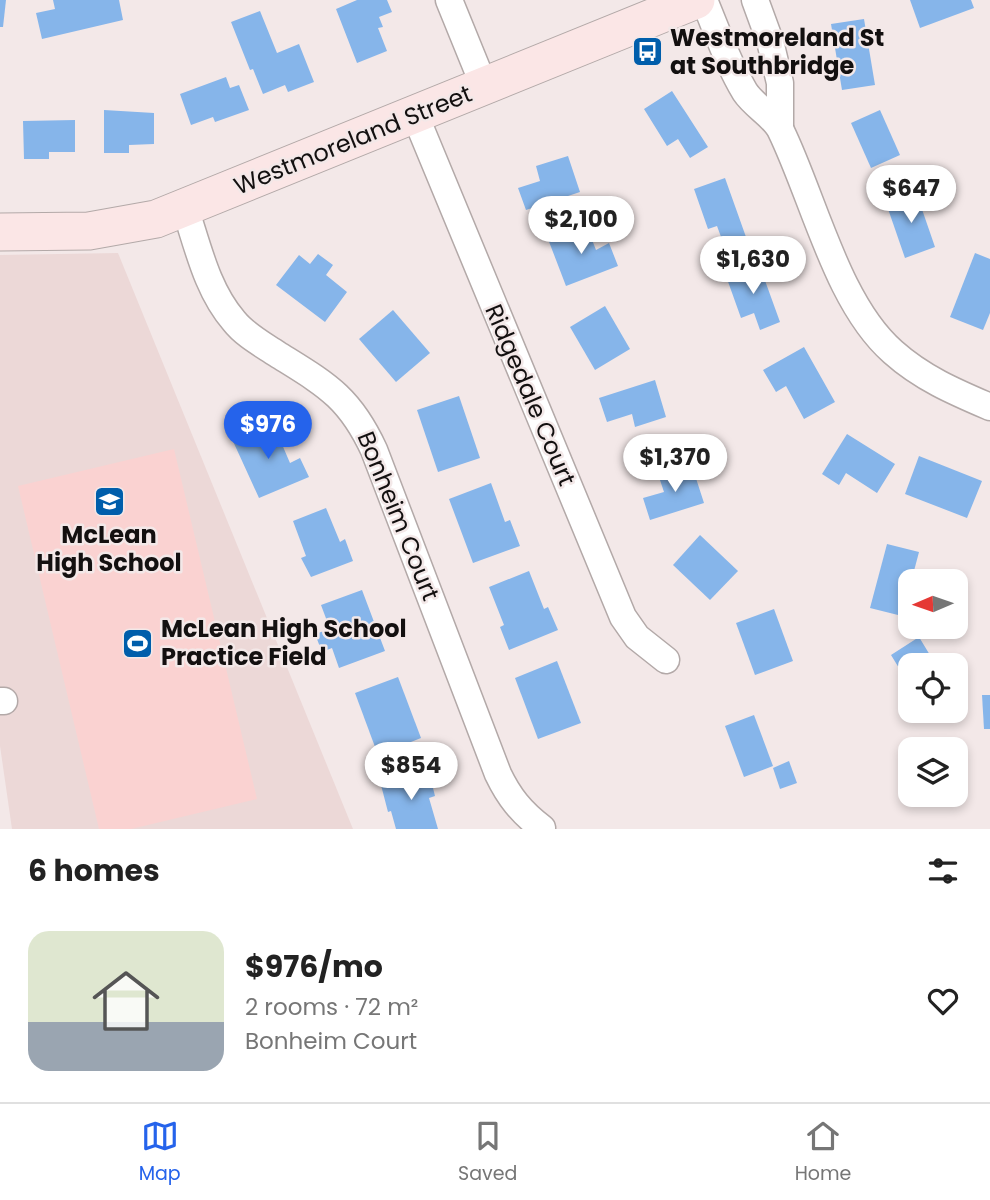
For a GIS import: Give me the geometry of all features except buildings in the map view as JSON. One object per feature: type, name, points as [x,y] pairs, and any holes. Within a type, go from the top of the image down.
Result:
[{"type":"main road","name":"Westmoreland Street","points":[[0,232],[89,231],[156,219],[696,0]]},
{"type":"street","points":[[449,0],[484,86]]},
{"type":"street","points":[[704,0],[728,58],[747,94],[780,128],[850,296],[868,325],[892,351],[920,373],[948,389],[990,407]]},
{"type":"street","points":[[755,0],[770,41],[780,83],[780,128]]},
{"type":"street","name":"Ridgedale Court","points":[[415,115],[623,617],[637,637],[666,660]]},
{"type":"street","name":"Bonheim Court","points":[[185,208],[210,282],[235,323],[255,340],[328,387],[351,409],[362,426],[379,463],[498,774],[508,795],[522,812],[541,828]]},
{"type":"shaded area","name":"McLean High School","points":[[118,253],[353,829],[12,829],[0,746],[0,255]]},
{"type":"shaded area","name":"McLean High School Practice Field","points":[[174,449],[257,799],[131,829],[99,829],[18,486]]},
{"type":"place","name":"Westmoreland St at Southbridge","points":[[647,52]]},
{"type":"place","name":"McLean High School","points":[[109,501]]},
{"type":"place","name":"McLean High School Practice Field","points":[[138,643]]}]
